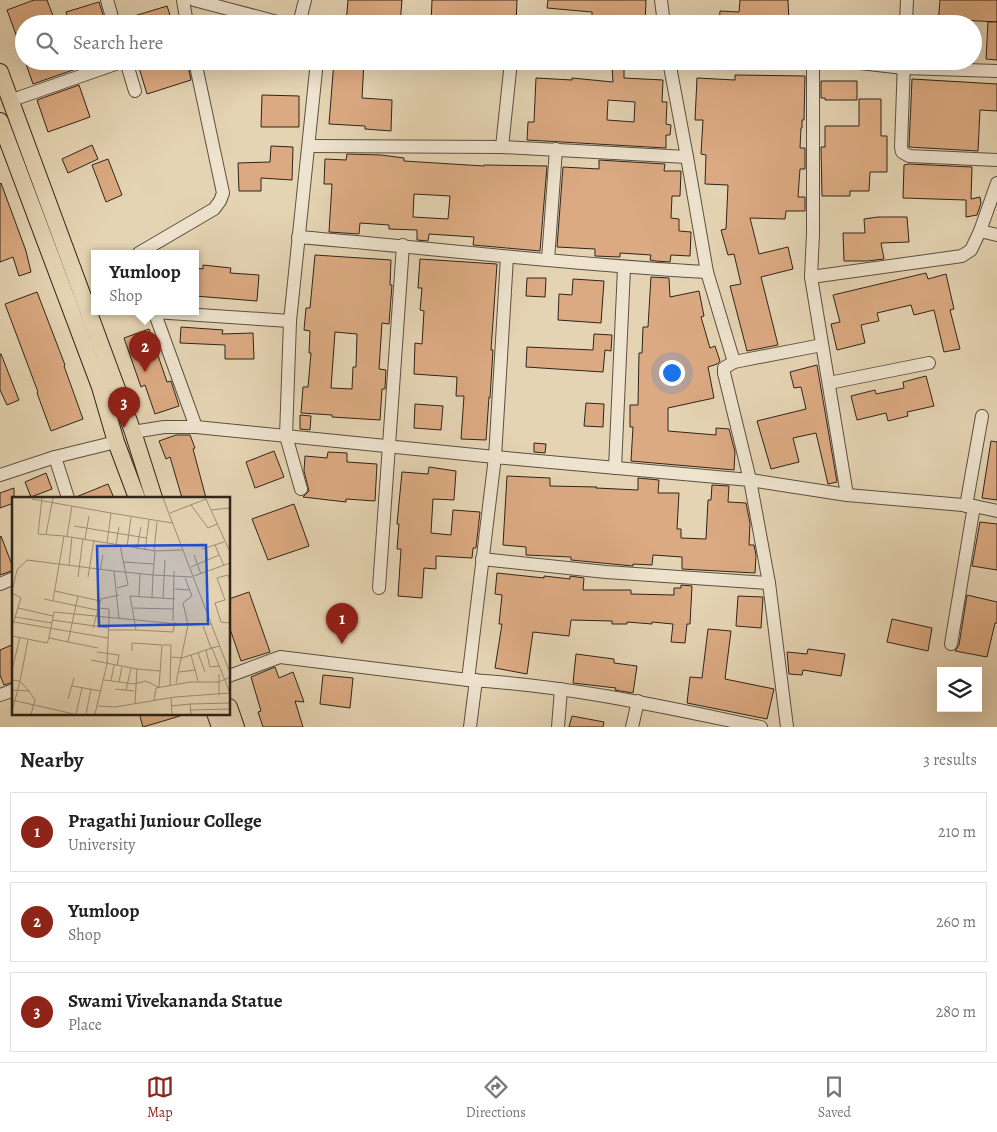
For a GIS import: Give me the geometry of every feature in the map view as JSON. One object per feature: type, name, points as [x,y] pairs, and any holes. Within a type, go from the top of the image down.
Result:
[{"type":"main road","points":[[0,72],[12,100],[133,432],[154,497]]},
{"type":"main road","points":[[0,121],[100,387],[116,442],[137,497]]},
{"type":"main road","points":[[230,711],[236,727]]},
{"type":"main road","points":[[214,714],[220,727]]},
{"type":"street","points":[[107,0],[111,15]]},
{"type":"street","points":[[182,0],[186,15]]},
{"type":"street","points":[[194,0],[251,15]]},
{"type":"street","points":[[301,15],[305,0]]},
{"type":"street","points":[[661,0],[663,15]]},
{"type":"street","points":[[906,15],[907,0]]},
{"type":"street","points":[[12,100],[99,70]]},
{"type":"street","points":[[128,70],[135,91]]},
{"type":"street","points":[[143,250],[214,209],[223,194],[197,70]]},
{"type":"street","points":[[301,489],[286,436],[290,321],[316,70]]},
{"type":"street","points":[[502,147],[510,70]]},
{"type":"street","points":[[671,70],[706,272],[734,362]]},
{"type":"street","points":[[813,70],[811,277],[847,495]]},
{"type":"street","points":[[904,70],[901,147],[905,155],[997,160]]},
{"type":"street","points":[[982,70],[997,71]]},
{"type":"street","points":[[309,146],[502,147],[687,157]]},
{"type":"street","points":[[548,260],[556,149]]},
{"type":"street","points":[[811,277],[962,256],[971,250],[980,231],[997,183]]},
{"type":"street","points":[[980,231],[997,235]]},
{"type":"street","points":[[298,237],[403,245],[624,268],[706,272]]},
{"type":"street","points":[[379,588],[403,245]]},
{"type":"street","points":[[470,727],[482,559],[495,457],[507,257]]},
{"type":"street","points":[[615,468],[624,268]]},
{"type":"street","points":[[199,314],[290,321]]},
{"type":"street","points":[[155,315],[196,426]]},
{"type":"street","points":[[786,727],[769,583],[750,480],[724,373],[726,365],[734,362],[822,345]]},
{"type":"street","points":[[829,383],[928,364]]},
{"type":"street","points":[[951,644],[982,416]]},
{"type":"street","points":[[133,432],[164,427],[196,426],[388,447],[750,480],[847,495],[970,506],[997,511]]},
{"type":"street","points":[[0,475],[55,457],[116,442]]},
{"type":"street","points":[[55,457],[68,497]]},
{"type":"street","points":[[482,559],[606,572],[769,583]]},
{"type":"street","points":[[0,584],[12,579]]},
{"type":"street","points":[[230,676],[261,662],[280,657],[561,689],[638,701],[729,724],[761,727]]},
{"type":"street","points":[[558,727],[561,689]]},
{"type":"street","points":[[0,695],[12,691]]},
{"type":"street","points":[[632,727],[638,701]]},
{"type":"building","points":[[34,0],[47,0],[53,15],[15,15],[15,32],[7,10]]},
{"type":"building","points":[[348,0],[402,0],[401,15],[347,15]]},
{"type":"building","points":[[432,0],[517,0],[516,15],[431,15]]},
{"type":"building","points":[[548,0],[646,0],[645,15],[592,15],[592,12],[547,8]]},
{"type":"building","points":[[740,0],[788,0],[789,15],[720,15],[720,11],[739,12]]},
{"type":"building","points":[[940,0],[997,0],[997,22],[982,21],[982,15],[939,15]]},
{"type":"building","points":[[99,2],[103,15],[67,15],[66,12]]},
{"type":"building","points":[[167,6],[170,15],[137,15]]},
{"type":"building","points":[[988,22],[997,22],[997,60],[986,59]]},
{"type":"building","points":[[28,70],[73,70],[33,84]]},
{"type":"building","points":[[140,70],[189,70],[191,80],[147,94]]},
{"type":"building","points":[[333,70],[364,70],[362,98],[392,100],[391,131],[365,129],[365,126],[329,124]]},
{"type":"building","points":[[612,70],[624,70],[624,78],[663,80],[662,102],[667,102],[666,124],[671,125],[670,135],[666,135],[666,148],[527,140],[528,122],[534,122],[536,78],[572,80],[572,78],[613,82]],"holes":[[[608,100],[635,102],[634,122],[607,120]]]},
{"type":"building","points":[[735,75],[805,76],[804,120],[802,120],[800,148],[805,148],[805,169],[800,169],[798,197],[805,197],[805,211],[786,211],[785,219],[750,218],[759,254],[788,247],[793,269],[761,277],[778,345],[747,351],[730,286],[741,284],[734,254],[728,255],[721,230],[726,229],[728,185],[705,184],[706,155],[701,154],[703,120],[695,120],[697,78],[735,80]]},
{"type":"building","points":[[912,79],[997,84],[997,111],[980,110],[978,151],[909,147]]},
{"type":"building","points":[[821,81],[857,81],[857,100],[825,100],[825,98],[821,98]]},
{"type":"building","points":[[79,85],[90,117],[48,132],[37,100]]},
{"type":"building","points":[[262,95],[299,96],[299,127],[261,127]]},
{"type":"building","points":[[859,99],[881,99],[881,136],[887,136],[887,172],[870,172],[869,191],[850,191],[850,196],[822,196],[821,147],[825,147],[825,126],[859,126]]},
{"type":"building","points":[[92,145],[98,159],[68,173],[62,159]]},
{"type":"building","points":[[271,146],[293,147],[292,180],[261,178],[261,191],[239,191],[238,163],[270,162]]},
{"type":"building","points":[[347,154],[381,155],[404,158],[404,161],[484,166],[547,166],[540,251],[473,245],[474,237],[429,234],[428,241],[417,240],[417,230],[389,229],[389,225],[360,223],[359,234],[329,232],[332,184],[324,184],[325,159],[346,160]],"holes":[[[414,194],[450,196],[448,219],[413,217]]]},
{"type":"building","points":[[108,159],[122,195],[106,202],[92,165]]},
{"type":"building","points":[[599,160],[665,164],[664,171],[681,171],[680,196],[672,196],[671,218],[679,219],[679,231],[691,232],[690,256],[671,255],[670,262],[650,260],[651,255],[620,253],[620,257],[595,256],[595,249],[557,247],[563,167],[599,169]]},
{"type":"building","points":[[904,165],[972,167],[971,199],[980,197],[981,203],[977,215],[966,217],[966,200],[903,198]]},
{"type":"building","points":[[1,183],[26,251],[31,272],[19,276],[13,257],[0,262]]},
{"type":"building","points":[[907,217],[909,242],[881,243],[884,259],[844,261],[843,233],[865,233],[864,219]]},
{"type":"building","points":[[315,255],[391,260],[390,285],[392,285],[389,324],[382,323],[379,369],[386,370],[385,389],[382,389],[380,420],[301,413],[303,387],[308,387],[311,353],[309,353],[310,331],[304,330],[306,308],[310,308]],"holes":[[[335,332],[357,334],[356,367],[353,367],[352,389],[331,388]]]},
{"type":"building","points":[[420,259],[497,264],[486,440],[461,439],[464,396],[456,396],[457,377],[414,374],[415,343],[422,344],[424,311],[420,310],[422,288],[418,288]]},
{"type":"building","points":[[203,265],[231,268],[230,273],[259,275],[257,301],[199,296],[199,268],[203,269]]},
{"type":"building","points":[[926,273],[928,279],[946,274],[954,309],[950,310],[960,349],[944,352],[934,310],[914,315],[911,305],[877,313],[879,321],[861,325],[865,343],[837,350],[831,324],[840,322],[833,295]]},
{"type":"building","points":[[651,277],[669,278],[670,297],[699,291],[704,316],[701,317],[710,348],[715,346],[720,361],[708,367],[714,398],[668,408],[668,431],[716,435],[716,428],[729,429],[735,452],[734,470],[631,461],[633,427],[630,427],[630,405],[638,405],[639,353],[642,353],[643,327],[648,327]]},
{"type":"building","points":[[527,278],[546,278],[545,297],[526,296]]},
{"type":"building","points":[[573,279],[604,281],[601,323],[558,320],[559,294],[572,295]]},
{"type":"building","points":[[37,292],[83,419],[51,431],[5,304]]},
{"type":"building","points":[[181,327],[223,330],[222,334],[253,333],[254,359],[225,359],[225,345],[180,343]]},
{"type":"building","points":[[149,329],[167,382],[171,381],[179,406],[155,414],[145,385],[141,387],[124,338]]},
{"type":"building","points":[[594,334],[612,335],[611,351],[605,350],[603,372],[526,367],[527,347],[593,350]]},
{"type":"building","points":[[0,354],[19,400],[7,405],[0,390]]},
{"type":"building","points":[[817,365],[837,482],[828,484],[816,433],[793,438],[799,462],[771,469],[757,421],[806,409],[801,387],[794,388],[790,372]]},
{"type":"building","points":[[926,376],[934,406],[907,412],[908,416],[888,421],[886,413],[857,420],[851,396],[875,390],[876,394],[904,388],[903,382]]},
{"type":"building","points":[[586,403],[604,404],[603,427],[584,426]]},
{"type":"building","points":[[415,404],[443,406],[441,430],[414,428]]},
{"type":"building","points":[[300,415],[311,416],[310,430],[300,429]]},
{"type":"building","points":[[176,435],[190,435],[195,448],[193,449],[206,497],[182,497],[170,457],[166,459],[159,441]]},
{"type":"building","points":[[991,441],[997,442],[997,500],[982,498]]},
{"type":"building","points":[[534,443],[546,444],[545,453],[534,452]]},
{"type":"building","points":[[274,451],[284,477],[255,488],[246,462]]},
{"type":"building","points":[[328,452],[347,453],[347,462],[377,464],[375,501],[346,499],[346,502],[303,497],[309,491],[304,471],[305,456],[327,458]]},
{"type":"building","points":[[429,467],[456,471],[454,500],[433,499],[431,533],[451,535],[453,510],[480,512],[476,548],[473,548],[472,558],[436,556],[436,569],[424,568],[422,598],[398,596],[401,549],[397,549],[399,524],[397,524],[402,472],[428,474]]},
{"type":"building","points":[[46,473],[52,489],[31,497],[25,482]]},
{"type":"building","points":[[507,476],[550,478],[550,486],[638,490],[638,478],[659,480],[658,493],[679,493],[677,529],[681,529],[681,538],[706,539],[708,500],[711,500],[712,485],[729,486],[728,502],[746,503],[750,523],[749,545],[754,545],[756,555],[755,573],[682,569],[682,557],[653,555],[652,565],[633,564],[633,566],[571,560],[571,557],[526,555],[526,547],[503,545]]},
{"type":"building","points":[[108,484],[114,497],[76,497]]},
{"type":"building","points":[[14,488],[12,504],[0,508],[0,493]]},
{"type":"building","points":[[294,504],[309,546],[268,560],[252,519]]},
{"type":"building","points":[[980,522],[997,524],[997,570],[972,566]]},
{"type":"building","points":[[0,537],[12,565],[12,571],[0,575]]},
{"type":"building","points":[[497,573],[544,578],[544,576],[570,579],[570,576],[584,578],[583,590],[631,590],[631,594],[674,595],[674,588],[681,588],[681,585],[692,586],[690,624],[687,624],[685,643],[671,642],[673,624],[627,622],[627,624],[612,624],[612,621],[571,620],[569,636],[533,632],[527,674],[495,668],[502,624],[499,624],[502,595],[495,594]]},
{"type":"building","points":[[249,592],[270,652],[241,661],[230,629],[230,599]]},
{"type":"building","points":[[967,595],[997,602],[997,623],[995,623],[987,657],[955,651],[959,645]]},
{"type":"building","points":[[738,596],[763,597],[761,628],[736,626]]},
{"type":"building","points":[[892,619],[932,628],[928,651],[887,642]]},
{"type":"building","points":[[708,629],[731,631],[725,679],[774,689],[767,719],[687,703],[690,677],[702,678]]},
{"type":"building","points":[[12,645],[12,683],[4,685],[0,675],[0,650]]},
{"type":"building","points":[[808,649],[845,654],[841,676],[803,670],[802,675],[789,674],[787,652],[807,654]]},
{"type":"building","points":[[576,654],[614,659],[614,663],[637,666],[633,693],[615,690],[616,688],[573,683]]},
{"type":"building","points":[[275,667],[279,678],[293,672],[304,702],[295,701],[303,727],[263,727],[258,712],[261,711],[251,677]]},
{"type":"building","points":[[323,675],[353,678],[350,708],[320,704]]},
{"type":"building","points":[[139,714],[180,714],[180,716],[143,727]]},
{"type":"building","points":[[572,716],[604,722],[603,727],[569,727]]},
{"type":"place","name":"Yumloop","points":[[145,372]]},
{"type":"place","name":"Swami Vivekananda Statue","points":[[124,428]]},
{"type":"place","name":"Pragathi Juniour College","points":[[342,644]]}]
